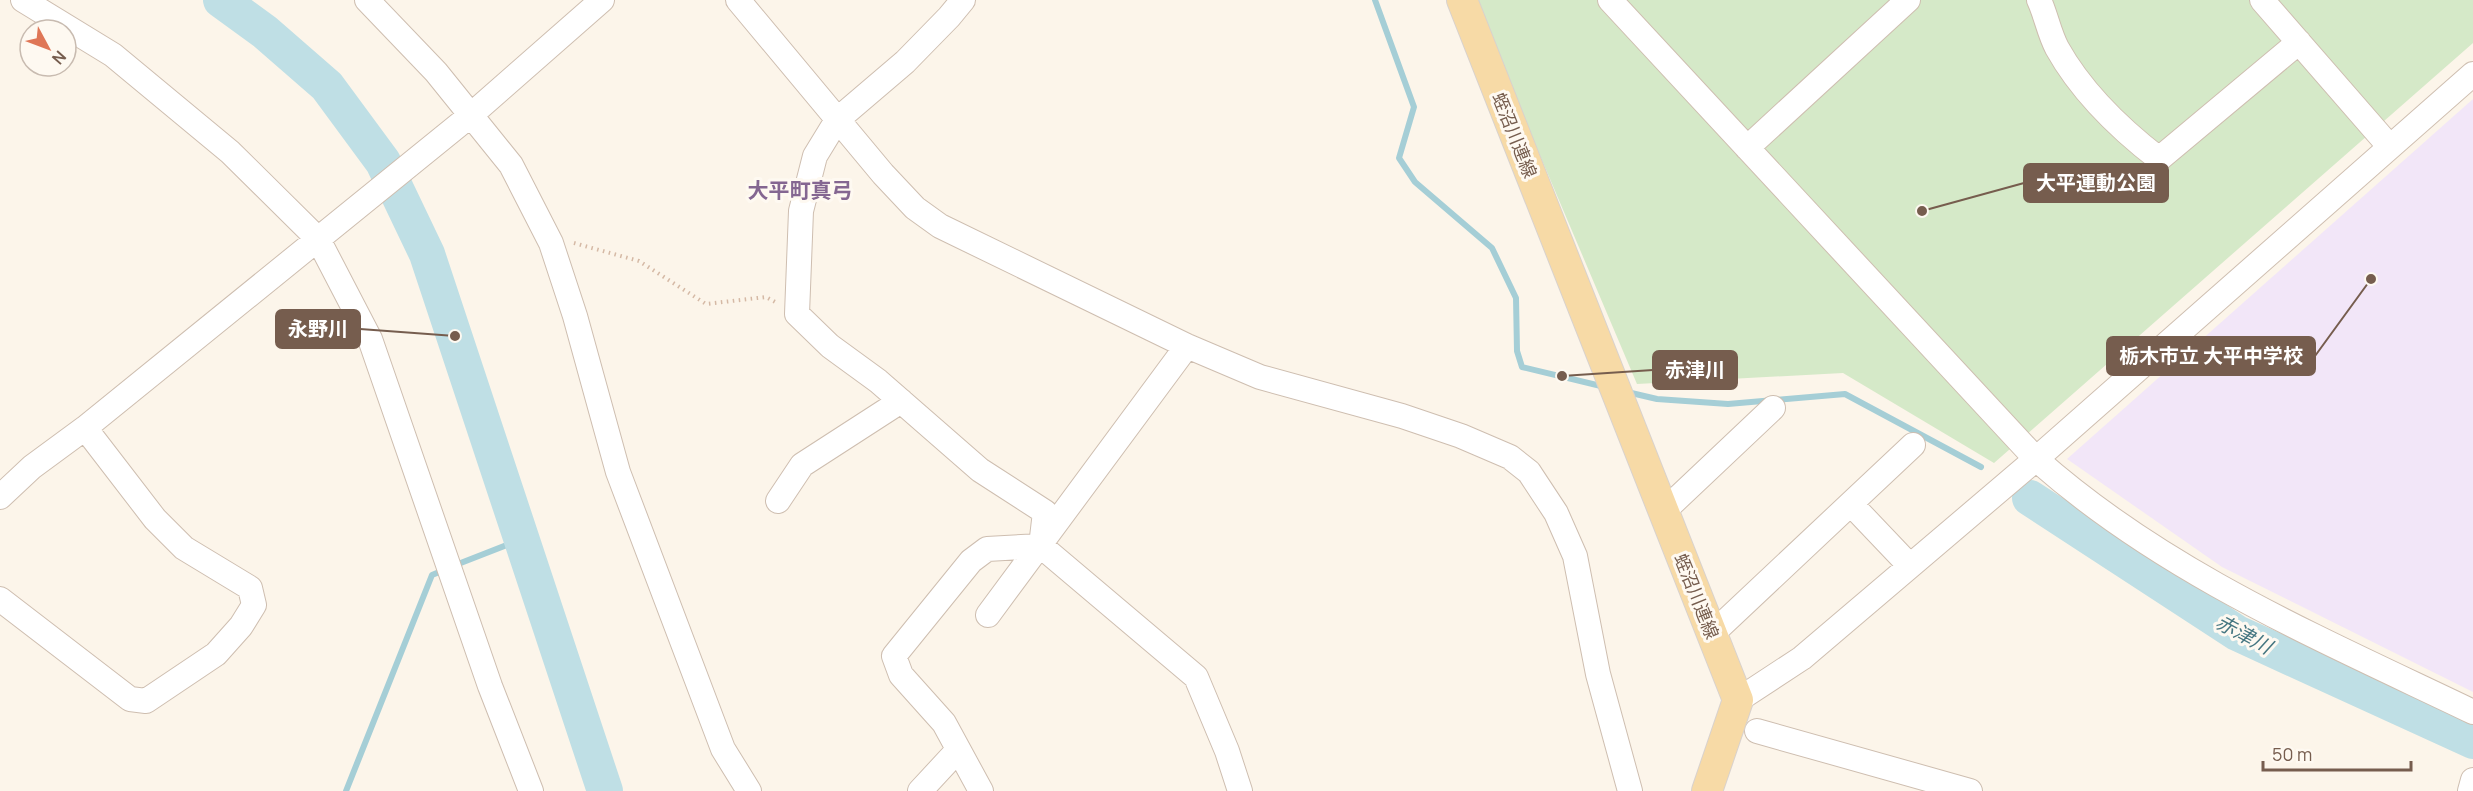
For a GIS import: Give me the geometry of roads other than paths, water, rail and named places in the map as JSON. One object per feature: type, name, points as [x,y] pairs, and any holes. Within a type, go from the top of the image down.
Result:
[{"type":"main road","name":"蛭沼川連線","points":[[1462,0],[1738,700]]},
{"type":"main road","points":[[1707,791],[1738,700]]},
{"type":"street","points":[[23,0],[113,55],[230,152],[318,239],[370,339],[490,686],[531,791]]},
{"type":"street","points":[[367,0],[421,56],[512,165],[547,236],[575,316],[618,472],[723,749],[749,791]]},
{"type":"street","points":[[0,497],[32,467],[86,428],[471,115],[602,0]]},
{"type":"street","points":[[738,0],[837,120],[915,208],[940,226],[1188,346],[1260,376],[1402,416],[1461,436],[1510,457],[1529,472],[1556,513],[1575,556],[1598,674],[1630,791]]},
{"type":"street","points":[[963,0],[905,62],[837,120],[815,156],[801,211],[796,314],[830,346],[900,401],[980,470],[1045,512],[1041,546]]},
{"type":"street","points":[[1610,0],[2036,459],[2074,493],[2195,574],[2294,627],[2473,712]]},
{"type":"street","points":[[1747,148],[1908,0]]},
{"type":"street","points":[[2039,0],[2056,46],[2080,81],[2133,139],[2159,159],[2299,42]]},
{"type":"street","points":[[2262,0],[2390,147]]},
{"type":"street","points":[[1738,700],[1802,658],[2036,459],[2473,74]]},
{"type":"street","points":[[988,615],[1188,346]]},
{"type":"street","points":[[778,501],[802,465],[900,401]]},
{"type":"street","points":[[1664,511],[1773,408]]},
{"type":"street","points":[[0,598],[122,694],[130,699],[146,701],[216,654],[241,626],[254,605],[250,588],[184,548],[155,519],[86,428]]},
{"type":"street","points":[[1712,634],[1913,445]]},
{"type":"street","points":[[1851,504],[1910,566]]},
{"type":"street","points":[[981,791],[944,723],[901,675],[894,656],[971,561],[987,549],[1041,546],[1196,677],[1227,751],[1240,791]]},
{"type":"street","points":[[1756,731],[1970,791]]},
{"type":"street","points":[[920,791],[958,750]]},
{"type":"street","points":[[2470,791],[2473,780]]},
{"type":"waterway","points":[[221,0],[265,32],[327,86],[383,162],[427,254],[605,791]]},
{"type":"waterway","name":"赤津川","points":[[1375,0],[1414,107],[1399,158],[1415,182],[1492,248],[1516,298],[1517,351],[1522,367],[1605,387]]},
{"type":"waterway","name":"赤津川","points":[[1627,392],[1657,399],[1728,404],[1845,394],[1981,467]]},
{"type":"waterway","name":"赤津川","points":[[2030,498],[2237,633],[2473,741]]},
{"type":"waterway","points":[[453,566],[522,539]]},
{"type":"waterway","points":[[346,791],[432,575],[444,570]]},
{"type":"place","name":"大平運動公園","points":[[1922,211]]},
{"type":"place","name":"栃木市立 大平中学校","points":[[2371,279]]},
{"type":"place","name":"永野川","points":[[455,336]]},
{"type":"place","name":"赤津川","points":[[1562,376]]},
{"type":"district","name":"大平町真弓","points":[[800,190]]}]
